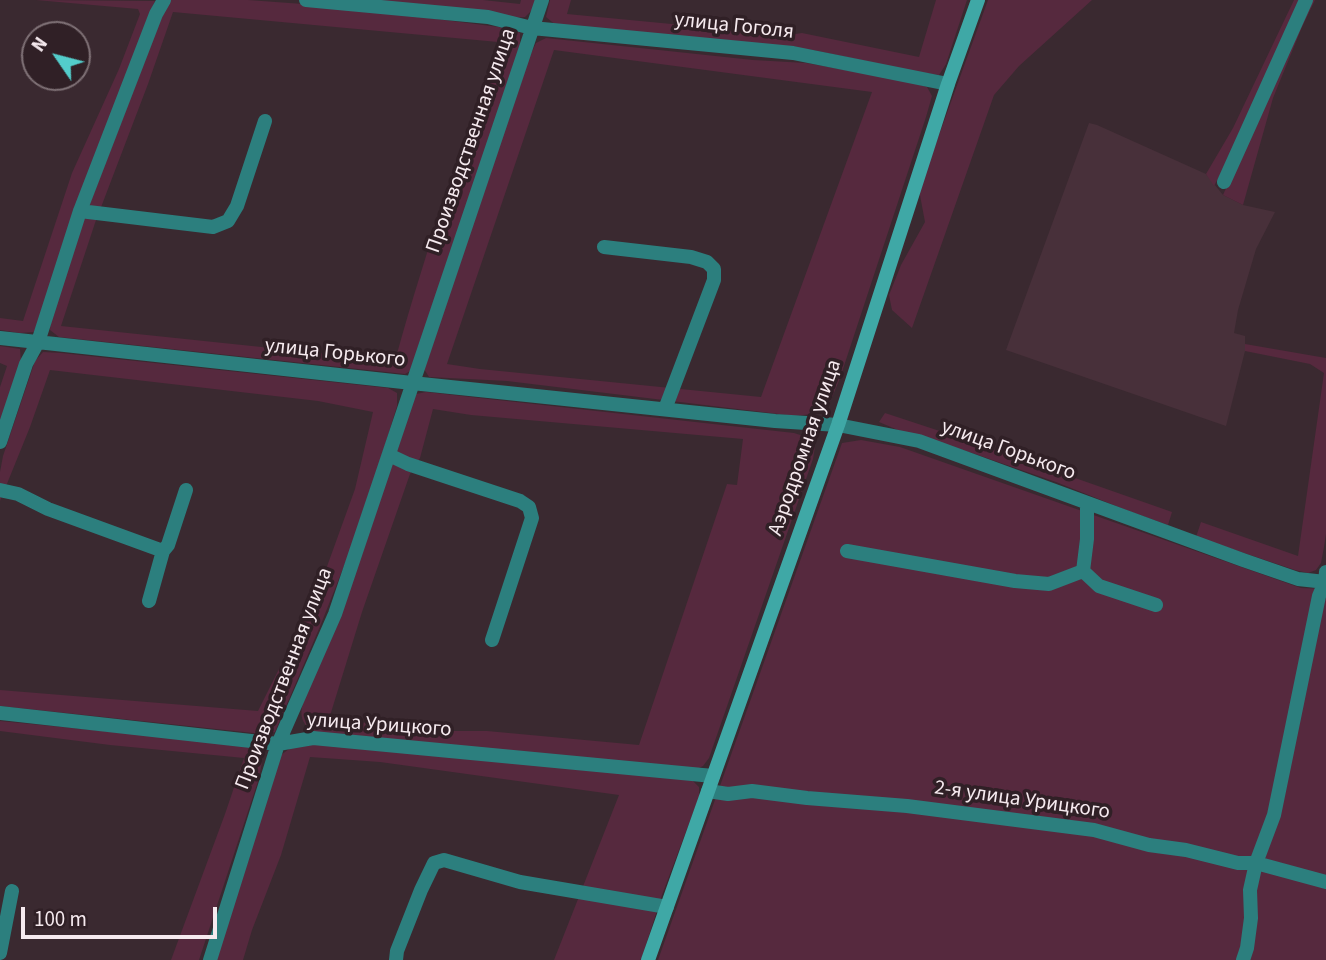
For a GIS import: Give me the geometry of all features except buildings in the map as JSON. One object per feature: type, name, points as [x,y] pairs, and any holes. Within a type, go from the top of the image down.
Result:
[{"type":"street","points":[[0,442],[26,364],[38,342],[80,211],[156,14],[164,0]]},
{"type":"street","name":"улица Гоголя","points":[[306,0],[488,18],[532,28],[793,53],[948,84]]},
{"type":"street","name":"Производственная улица","points":[[210,960],[278,744],[335,614],[542,0]]},
{"type":"street","name":"Аэродромная улица","points":[[648,960],[838,425],[948,84],[978,0]]},
{"type":"street","points":[[1224,182],[1306,0]]},
{"type":"street","points":[[80,211],[213,228],[228,221],[237,206],[265,121]]},
{"type":"street","points":[[604,247],[691,257],[707,262],[714,269],[714,280],[665,408]]},
{"type":"street","name":"улица Горького","points":[[0,338],[775,421],[838,425],[919,441],[1298,579],[1326,578]]},
{"type":"street","points":[[389,455],[408,464],[520,500],[529,507],[532,518],[492,640]]},
{"type":"street","points":[[0,490],[18,494],[48,509],[163,551]]},
{"type":"street","points":[[149,601],[163,551],[168,545],[186,490]]},
{"type":"street","points":[[1083,571],[1087,539],[1087,503]]},
{"type":"street","points":[[847,551],[1015,581],[1049,584],[1083,571]]},
{"type":"street","points":[[1083,571],[1099,586],[1156,605]]},
{"type":"street","points":[[1243,960],[1251,919],[1250,890],[1256,863],[1274,816],[1319,596],[1326,578]]},
{"type":"street","name":"улица Урицкого","points":[[0,713],[278,744],[313,738],[713,776]]},
{"type":"street","name":"2-я улица Урицкого","points":[[708,792],[752,791],[907,806],[1094,830],[1149,845],[1186,850],[1238,863],[1256,863],[1326,882]]},
{"type":"street","points":[[396,960],[421,890],[434,863],[444,860],[520,882],[667,907]]},
{"type":"street","points":[[0,953],[12,891]]},
{"type":"shaded area","points":[[36,0],[155,1],[39,320],[34,332],[20,333],[0,330],[0,318],[23,321],[72,173],[119,69],[140,14],[138,9]]},
{"type":"shaded area","points":[[168,0],[248,0],[344,7],[514,29],[520,33],[520,46],[412,370],[405,374],[59,337],[50,330],[51,317],[82,224]],"holes":[[[173,12],[498,42],[449,185],[395,361],[61,326],[95,223]]]},
{"type":"shaded area","points":[[362,0],[483,0],[520,4],[521,0],[536,0],[533,9],[525,17],[511,18]]},
{"type":"shaded area","points":[[550,0],[571,0],[567,14],[775,37],[802,33],[919,57],[936,0],[967,0],[946,64],[939,75],[813,50],[557,26],[546,17]]},
{"type":"shaded area","points":[[988,0],[1092,0],[1019,66],[994,95],[912,328],[892,310],[889,295],[901,265],[925,222],[919,190]]},
{"type":"shaded area","points":[[1294,0],[1303,0],[1240,137],[1214,186],[1206,174],[1233,128]]},
{"type":"shaded area","points":[[1310,0],[1315,0],[1273,98],[1243,205],[1223,195]]},
{"type":"shaded area","points":[[546,38],[806,63],[903,80],[927,87],[932,96],[926,117],[840,378],[831,400],[820,413],[795,416],[507,381],[429,377],[424,369],[536,43]],"holes":[[[554,50],[872,92],[761,397],[447,364]]]},
{"type":"shaded area","points":[[1089,123],[1206,174],[1223,195],[1243,205],[1275,212],[1256,249],[1238,310],[1234,333],[1245,336],[1245,351],[1226,426],[1006,350]]},
{"type":"shaded area","points":[[1245,344],[1326,358],[1326,534],[1321,563],[1316,570],[1308,573],[1196,537],[1201,522],[1298,556],[1324,373],[1310,364],[1245,351]]},
{"type":"shaded area","points":[[0,346],[20,349],[21,361],[0,428],[0,387],[7,366],[0,363]]},
{"type":"shaded area","points":[[43,352],[388,388],[397,393],[397,406],[361,523],[275,732],[263,734],[0,706],[0,690],[258,711],[286,655],[306,605],[325,572],[355,489],[373,412],[318,401],[50,370],[0,501],[3,456],[35,361]]},
{"type":"shaded area","points":[[426,392],[794,433],[810,438],[815,447],[813,459],[709,758],[703,766],[695,770],[313,733],[307,727],[302,717],[302,707],[308,687],[416,394]],"holes":[[[433,409],[471,415],[743,439],[737,485],[727,484],[639,745],[487,731],[446,731],[329,719],[362,612],[410,474],[420,458]]]},
{"type":"shaded area","points":[[885,413],[1172,512],[1168,525],[1056,482],[905,433],[879,422]]},
{"type":"shaded area","points":[[861,440],[900,447],[1301,588],[1326,589],[1326,960],[658,960],[842,443]]},
{"type":"shaded area","points":[[0,721],[248,745],[259,751],[262,762],[259,778],[199,960],[171,960],[244,758],[0,731]]},
{"type":"shaded area","points":[[314,743],[692,780],[699,787],[699,797],[641,960],[554,960],[619,795],[380,762],[310,757],[281,855],[243,960],[215,960],[281,755],[293,746]]}]
